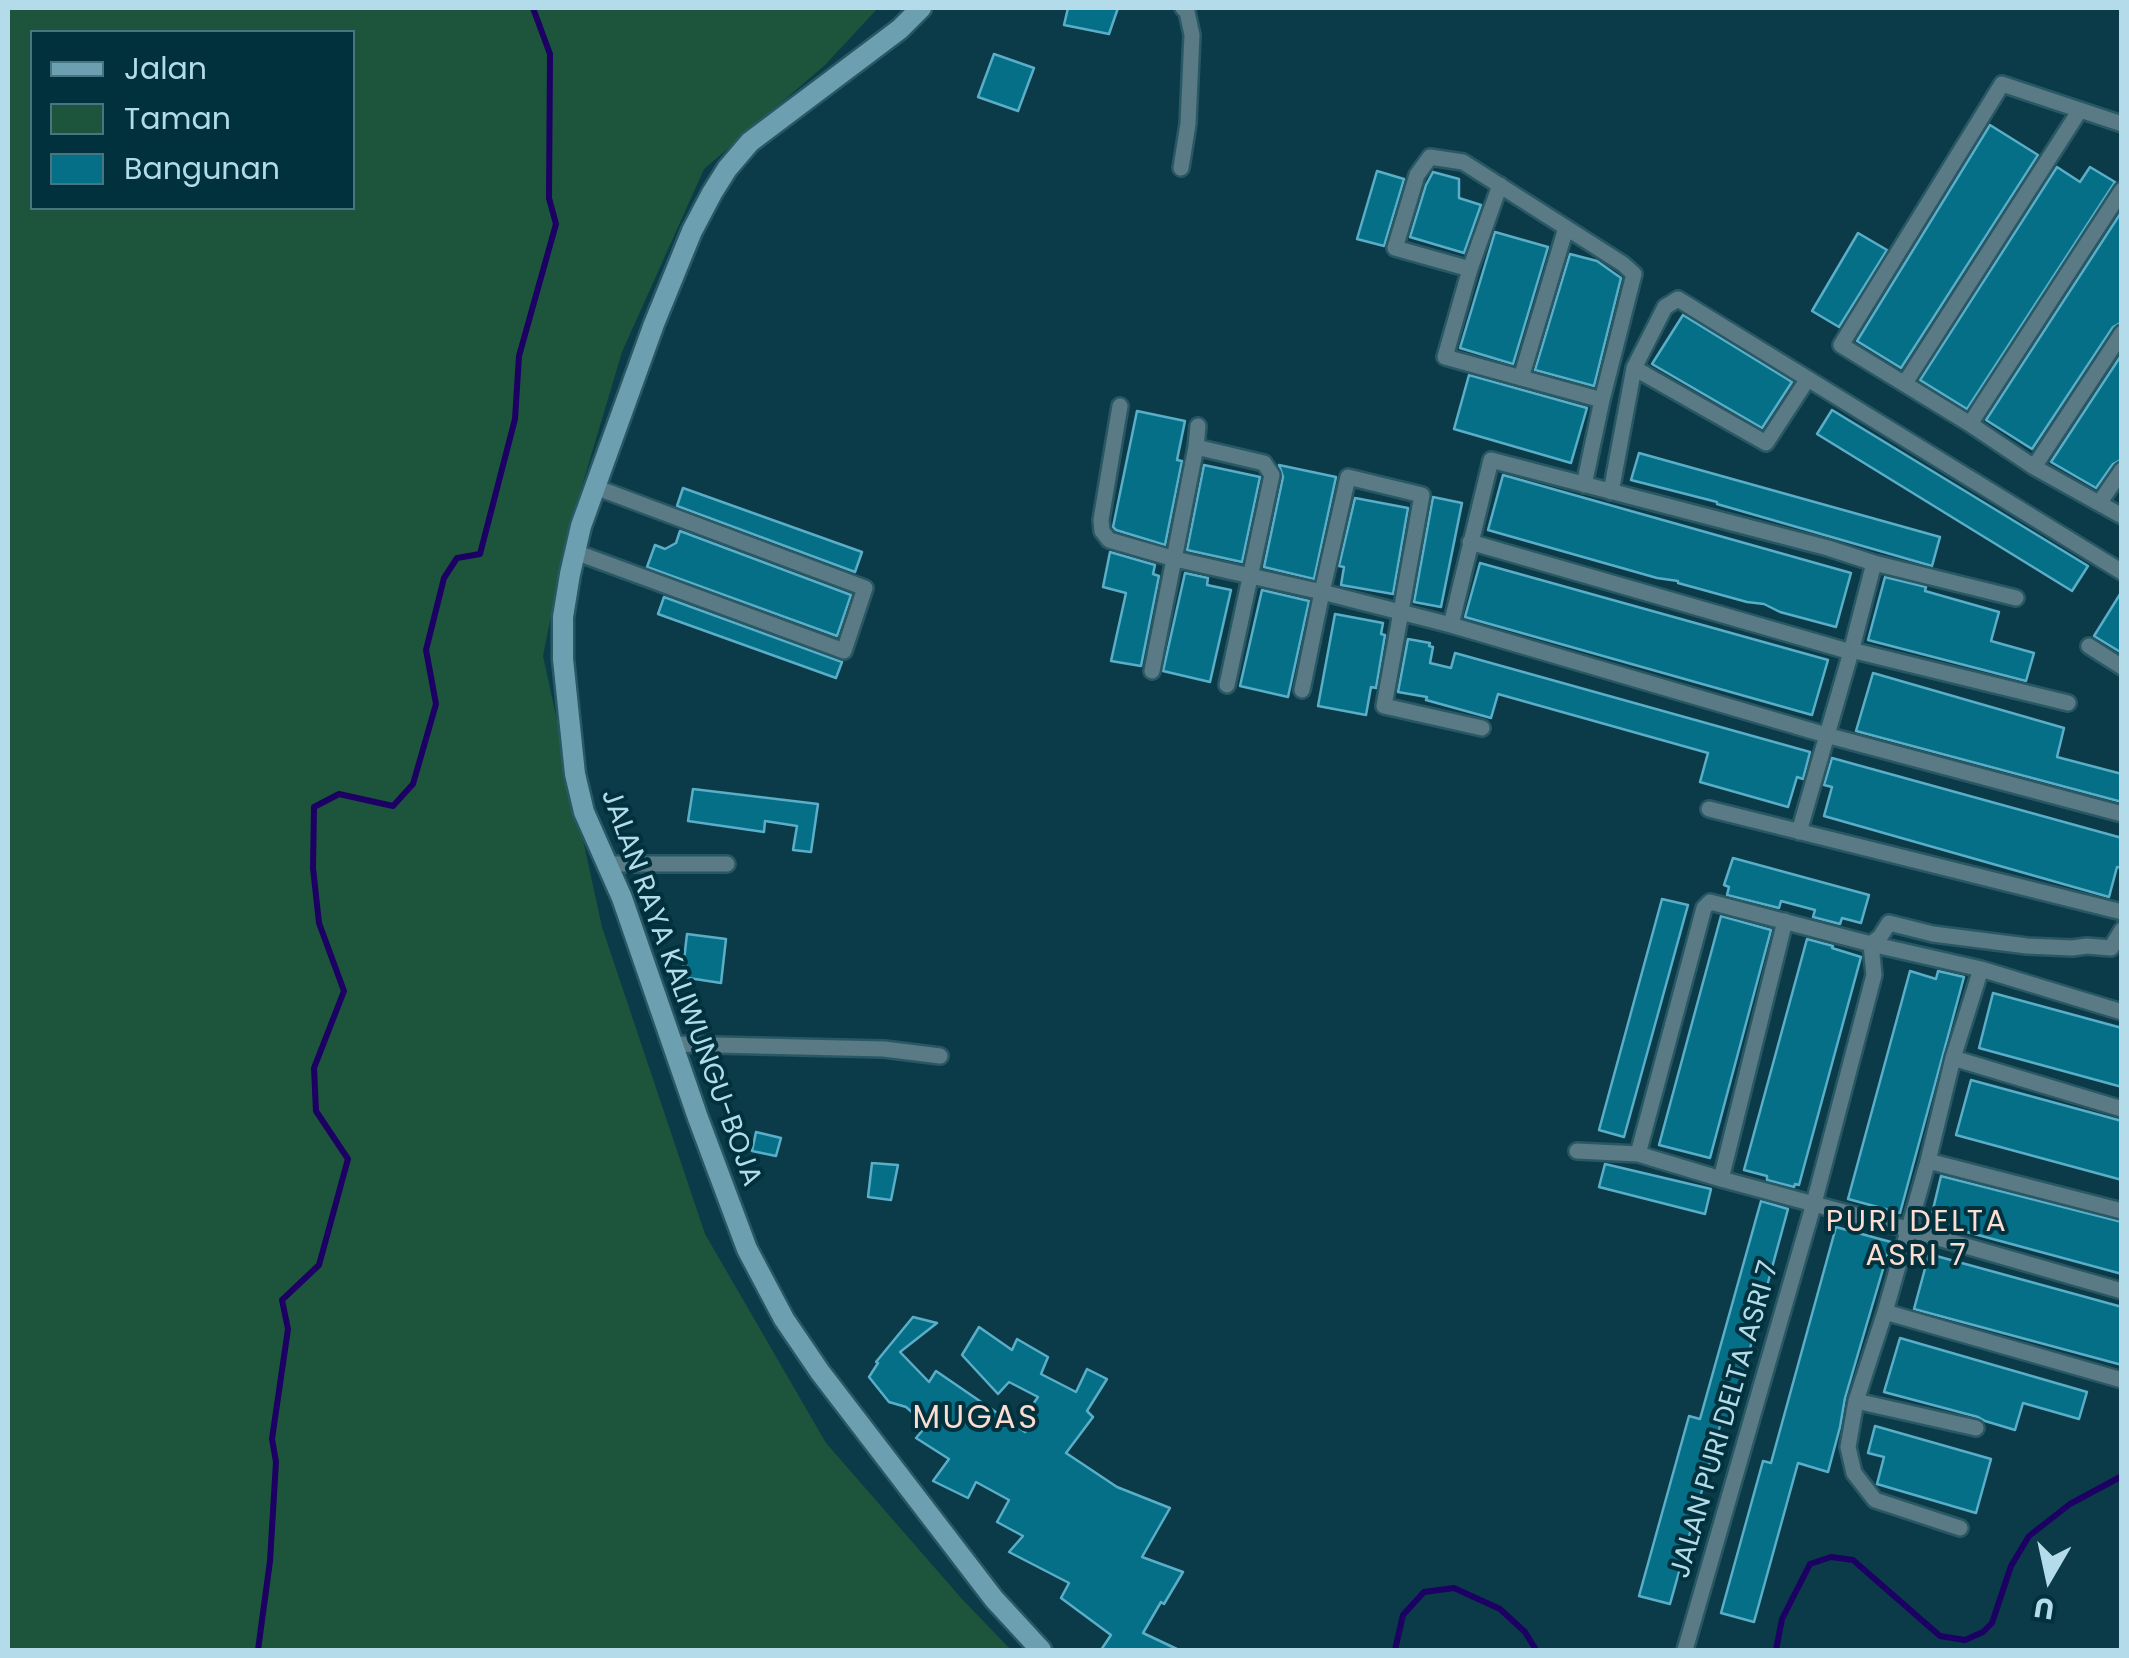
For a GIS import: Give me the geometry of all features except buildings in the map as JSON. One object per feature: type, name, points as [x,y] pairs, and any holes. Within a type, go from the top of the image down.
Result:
[{"type":"main road","name":"JALAN RAYA KALIWUNGU-BOJA","points":[[921,8],[900,29],[750,142],[727,169],[692,231],[654,324],[575,552],[563,617],[567,716],[574,774],[584,812],[622,898],[747,1249],[784,1319],[857,1423],[994,1600],[1041,1650]]},
{"type":"street","points":[[1181,168],[1188,124],[1192,35],[1183,8]]},
{"type":"street","points":[[2122,124],[2002,84],[1841,345],[2034,467],[2122,516]]},
{"type":"street","points":[[1905,383],[2080,110]]},
{"type":"street","points":[[1470,269],[1395,248],[1417,174],[1430,157],[1463,162],[1634,274],[1584,484]]},
{"type":"street","points":[[1500,185],[1470,269],[1446,357],[1602,400]]},
{"type":"street","points":[[1970,424],[2122,190]]},
{"type":"street","points":[[1521,378],[1566,228]]},
{"type":"street","points":[[1611,492],[1634,368],[1665,307],[1678,299],[2122,572]]},
{"type":"street","points":[[2034,467],[2122,334]]},
{"type":"street","points":[[1634,368],[1766,443],[1807,380]]},
{"type":"street","points":[[1120,406],[1100,520],[1102,532],[1109,540],[1451,625],[1826,735],[2122,814]]},
{"type":"street","points":[[1152,671],[1198,426]]},
{"type":"street","points":[[1196,447],[1264,464],[1272,475],[1227,685]]},
{"type":"street","points":[[1451,625],[1491,460],[2016,598]]},
{"type":"street","points":[[2100,502],[2122,470]]},
{"type":"street","points":[[1302,690],[1348,477],[1422,496],[1384,706],[1482,728]]},
{"type":"street","points":[[575,552],[844,651],[865,588],[595,486]]},
{"type":"street","points":[[1470,542],[1851,652],[2068,703]]},
{"type":"street","points":[[1798,832],[1874,562]]},
{"type":"street","points":[[2089,646],[2122,667]]},
{"type":"street","points":[[1709,810],[2122,912]]},
{"type":"street","points":[[605,864],[728,864]]},
{"type":"street","points":[[1638,1154],[1704,908],[1710,902],[1980,970],[2122,1012]]},
{"type":"street","points":[[1721,1180],[1786,921]]},
{"type":"street","points":[[1871,944],[1889,924],[1933,934],[2072,948],[2111,948],[2122,930]]},
{"type":"street","name":"JALAN PURI DELTA ASRI 7","points":[[1686,1650],[1814,1203],[1874,975],[1871,944]]},
{"type":"street","points":[[1960,1528],[1875,1500],[1854,1473],[1848,1447],[1856,1401],[1885,1312],[1980,970]]},
{"type":"street","points":[[674,1044],[884,1050],[940,1056]]},
{"type":"street","points":[[1953,1058],[2122,1109]]},
{"type":"street","points":[[1578,1151],[1638,1154],[2122,1291]]},
{"type":"street","points":[[1928,1160],[2122,1212]]},
{"type":"street","points":[[1885,1312],[2122,1380]]},
{"type":"street","points":[[1856,1401],[1976,1428]]},
{"type":"green space","points":[[8,8],[878,8],[825,65],[704,169],[622,352],[567,536],[543,656],[602,927],[705,1234],[826,1443],[1011,1650],[8,1650]]},
{"type":"waterway","points":[[258,1650],[270,1561],[276,1462],[272,1439],[288,1329],[282,1300],[319,1265],[348,1159],[316,1111],[314,1068],[344,991],[319,923],[313,868],[314,807],[339,794],[393,806],[413,784],[436,704],[426,650],[444,578],[457,558],[480,554],[515,419],[519,356],[556,224],[549,198],[550,54],[533,8]]},
{"type":"waterway","points":[[1776,1650],[1782,1619],[1810,1564],[1831,1557],[1853,1560],[1940,1636],[1965,1640],[1983,1632],[1992,1623],[2011,1566],[2029,1536],[2070,1504],[2122,1476]]},
{"type":"waterway","points":[[1395,1650],[1403,1615],[1424,1592],[1454,1588],[1500,1609],[1525,1632],[1536,1650]]},
{"type":"district","name":"PURI DELTA ASRI 7","points":[[1917,1240]]},
{"type":"district","name":"MUGAS","points":[[976,1420]]}]
